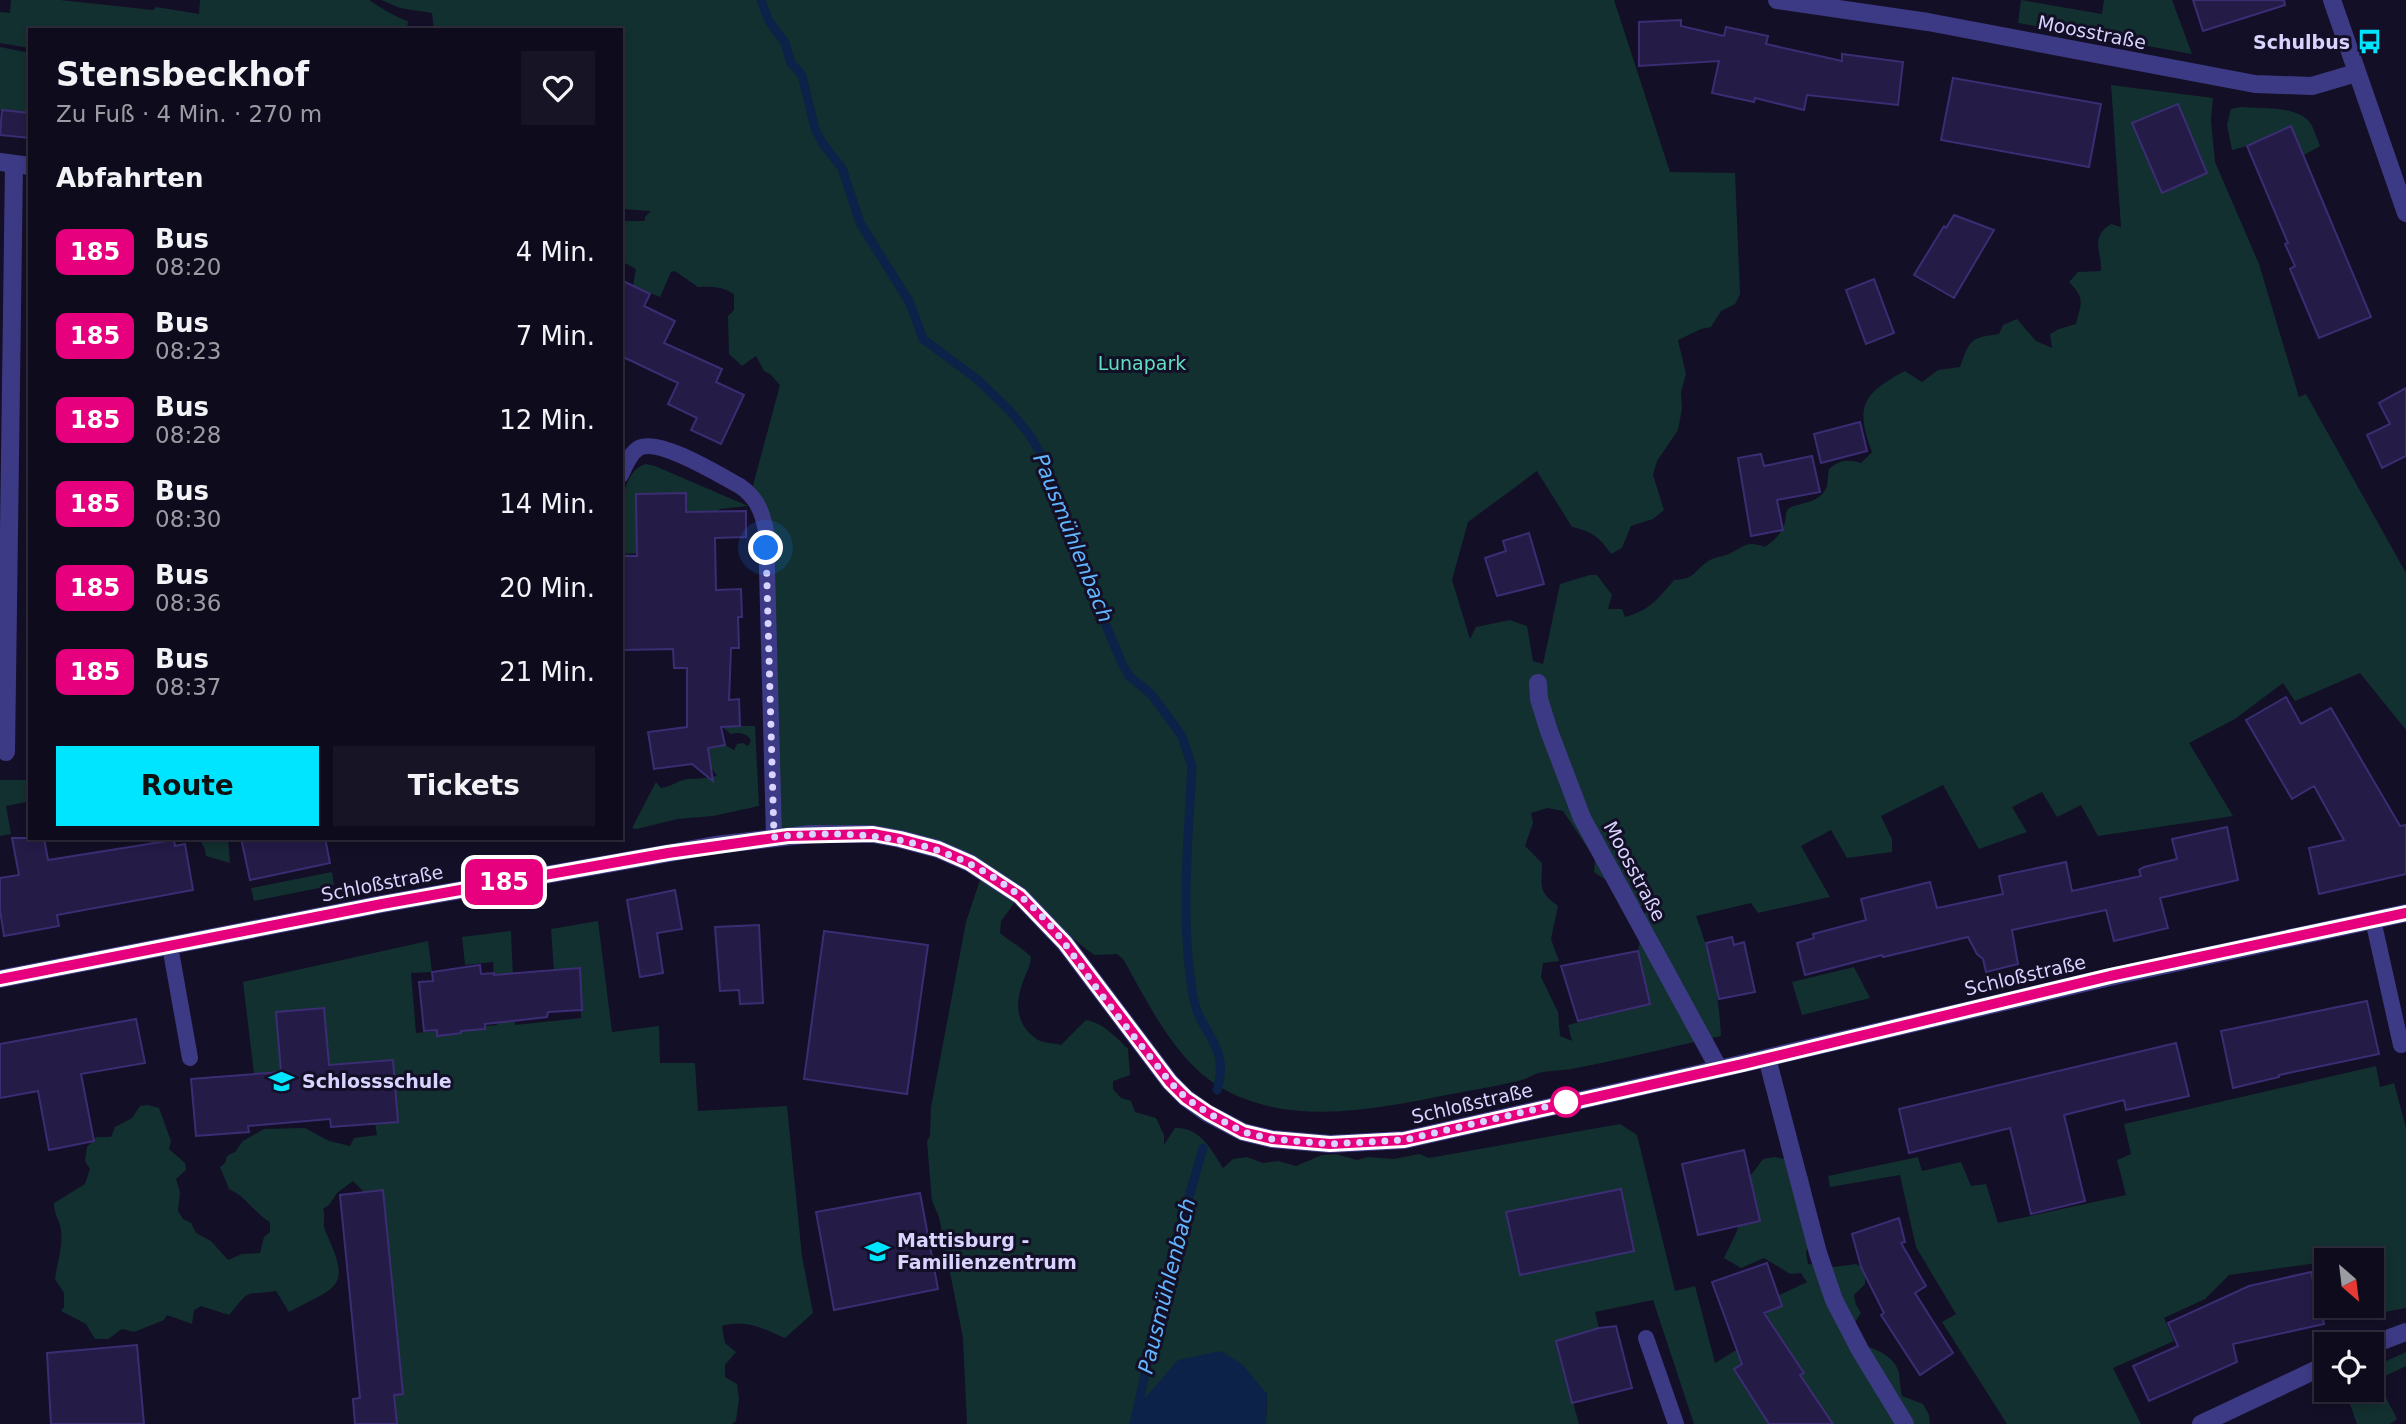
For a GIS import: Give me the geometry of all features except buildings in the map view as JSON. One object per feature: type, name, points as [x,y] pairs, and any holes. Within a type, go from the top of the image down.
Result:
[{"type":"street","name":"Moosstraße","points":[[1777,0],[1928,22],[2255,84],[2312,86],[2356,73]]},
{"type":"street","points":[[2336,1],[2356,73],[2406,213]]},
{"type":"street","points":[[6,752],[4,530],[15,164]]},
{"type":"street","name":"Moosstraße","points":[[1538,683],[1539,699],[1549,731],[1582,818],[1718,1069]]},
{"type":"street","name":"Schloßstraße","points":[[0,979],[575,869],[774,837],[873,834],[938,849],[970,863],[1035,909],[1065,943],[1170,1082],[1186,1098],[1208,1113],[1243,1132],[1272,1139],[1330,1144],[1404,1140],[1767,1058],[2110,976],[2406,913]]},
{"type":"street","points":[[1767,1058],[1818,1253],[1834,1300],[1860,1350],[1905,1424]]},
{"type":"street","points":[[2384,1340],[2406,1332]]},
{"type":"street","points":[[2211,1422],[2314,1371]]},
{"type":"lane","points":[[623,471],[632,454],[639,448],[664,448],[740,486],[751,494],[763,515],[766,531],[774,837]]},
{"type":"lane","points":[[2373,920],[2401,1045],[2406,1044]]},
{"type":"lane","points":[[170,946],[190,1058]]},
{"type":"lane","points":[[1646,1338],[1676,1424]]},
{"type":"green space","points":[[11,0],[60,0],[153,10],[156,7],[199,14],[200,0],[369,0],[408,21],[407,28],[28,28],[28,48],[0,43],[0,12],[10,13]]},
{"type":"green space","name":"Lunapark","points":[[381,0],[1614,0],[1670,172],[1735,173],[1740,294],[1735,304],[1721,311],[1711,327],[1678,340],[1686,374],[1681,392],[1682,409],[1678,430],[1657,461],[1653,475],[1664,510],[1653,519],[1631,526],[1622,548],[1611,554],[1595,536],[1572,527],[1537,471],[1468,522],[1452,580],[1470,639],[1476,627],[1510,620],[1527,626],[1533,661],[1543,664],[1560,584],[1597,575],[1612,595],[1608,609],[1622,609],[1625,617],[1641,611],[1658,598],[1674,580],[1690,577],[1710,560],[1749,544],[1765,547],[1782,530],[1786,512],[1790,508],[1813,501],[1823,493],[1827,486],[1829,469],[1844,461],[1861,463],[1872,452],[1864,423],[1866,403],[1879,387],[1891,379],[1905,371],[1922,382],[1938,370],[1960,367],[1972,342],[1999,334],[2003,325],[2017,319],[2036,341],[2052,348],[2050,334],[2076,324],[2081,302],[2069,282],[2078,272],[2101,271],[2098,245],[2100,234],[2111,224],[2121,227],[2111,85],[2213,98],[2211,120],[2215,162],[2259,264],[2299,397],[2306,394],[2406,573],[2406,730],[2360,673],[2295,701],[2283,683],[2235,719],[2189,743],[2233,816],[2098,836],[2081,805],[2057,817],[2042,792],[2012,807],[2027,832],[1979,849],[1943,785],[1881,816],[1892,839],[1892,852],[1847,858],[1831,830],[1801,846],[1830,897],[1758,913],[1751,903],[1696,916],[1713,975],[1721,1036],[1567,1070],[1543,1072],[1498,1086],[1367,1109],[1310,1111],[1281,1109],[1254,1102],[1227,1091],[1193,1066],[1166,1033],[1123,959],[1117,954],[1095,955],[1037,908],[938,845],[779,831],[771,605],[752,489],[780,385],[764,371],[756,356],[742,366],[729,354],[728,316],[734,310],[734,294],[717,288],[698,287],[675,271],[671,272],[660,297],[633,286],[636,269],[623,262],[623,221],[645,221],[651,211],[623,209],[623,28],[434,28],[432,13],[400,8]],"holes":[[[1547,808],[1563,811],[1595,859],[1594,872],[1607,881],[1620,902],[1646,907],[1638,951],[1650,1004],[1568,1025],[1572,1041],[1560,1036],[1558,1012],[1541,977],[1543,963],[1559,961],[1551,939],[1558,906],[1544,892],[1542,863],[1525,846],[1533,823],[1531,813]]]},
{"type":"green space","points":[[2021,0],[2102,14],[2104,0],[2172,0],[2192,54],[2018,23]]},
{"type":"green space","points":[[0,47],[28,53],[28,113],[0,110]]},
{"type":"green space","points":[[2231,109],[2278,109],[2298,114],[2311,124],[2320,146],[2304,155],[2291,127],[2232,150],[2227,125]]},
{"type":"green space","points":[[646,464],[655,466],[748,506],[720,509],[709,520],[644,553],[623,554],[623,499],[629,478],[636,469]]},
{"type":"green space","points":[[721,726],[755,726],[759,806],[632,828],[656,782],[661,788],[686,779],[717,776],[711,767],[708,748],[725,745],[734,750],[737,744],[748,746],[751,741],[748,736],[731,734]]},
{"type":"green space","points":[[0,780],[28,780],[28,810],[26,802],[6,806],[11,834],[0,836]]},
{"type":"green space","points":[[200,840],[228,840],[230,863],[206,856]]},
{"type":"green space","points":[[332,872],[334,885],[254,901],[251,888]]},
{"type":"green space","points":[[982,874],[1018,898],[1001,921],[1000,933],[1031,957],[1018,1002],[1019,1015],[1029,1033],[1038,1040],[1061,1045],[1086,1020],[1104,1027],[1114,1035],[1128,1049],[1130,1075],[1113,1081],[1113,1089],[1121,1098],[1131,1101],[1135,1112],[1156,1118],[1164,1135],[1164,1145],[1175,1128],[1191,1131],[1204,1140],[1223,1168],[1233,1159],[1247,1157],[1263,1163],[1278,1161],[1296,1166],[1322,1155],[1336,1154],[1357,1160],[1368,1157],[1394,1159],[1419,1154],[1429,1158],[1620,1124],[1637,1135],[1675,1291],[1695,1286],[1715,1363],[1764,1333],[1765,1317],[1773,1298],[1807,1282],[1801,1273],[1790,1274],[1764,1258],[1741,1268],[1724,1258],[1737,1231],[1741,1211],[1741,1188],[1763,1159],[1774,1157],[1797,1161],[1808,1177],[1815,1237],[1806,1252],[1808,1264],[1835,1267],[1856,1264],[1866,1270],[1865,1284],[1854,1295],[1861,1313],[1848,1333],[1853,1342],[1881,1352],[1892,1360],[1899,1373],[1902,1396],[1923,1404],[1930,1424],[1694,1424],[1653,1300],[1595,1312],[1599,1328],[1556,1341],[1579,1424],[1266,1424],[1267,1394],[1152,1391],[1137,1407],[1134,1424],[967,1424],[963,1338],[939,1217],[932,1201],[927,1142],[930,1135],[931,1107],[966,922]]},
{"type":"green space","points":[[598,921],[612,1032],[659,1026],[660,1063],[695,1063],[698,1111],[787,1106],[802,1256],[813,1313],[785,1338],[746,1324],[722,1326],[725,1343],[736,1352],[725,1365],[725,1377],[737,1384],[739,1399],[736,1421],[732,1424],[397,1424],[396,1412],[388,1403],[398,1347],[385,1206],[369,1197],[353,1181],[337,1193],[323,1209],[324,1227],[338,1264],[339,1275],[336,1283],[320,1296],[289,1312],[276,1291],[252,1293],[245,1296],[229,1315],[201,1306],[194,1310],[192,1324],[167,1315],[164,1320],[134,1332],[122,1329],[108,1339],[95,1339],[86,1324],[61,1311],[64,1307],[64,1293],[55,1279],[61,1249],[61,1230],[54,1203],[85,1184],[90,1169],[85,1161],[87,1147],[96,1137],[111,1137],[115,1127],[132,1118],[140,1106],[159,1108],[171,1141],[169,1149],[185,1163],[186,1170],[176,1179],[180,1192],[178,1211],[183,1219],[191,1223],[196,1233],[211,1241],[228,1260],[242,1254],[260,1253],[264,1237],[270,1232],[270,1222],[229,1189],[220,1167],[243,1141],[264,1129],[305,1128],[329,1141],[350,1146],[354,1138],[377,1135],[375,1123],[398,1121],[393,1060],[345,1064],[329,1070],[324,1008],[276,1012],[281,1076],[254,1074],[243,982],[428,941],[432,972],[411,973],[416,1033],[497,1025],[493,962],[465,965],[462,937],[511,931],[515,1025],[581,1018],[580,969],[554,971],[551,929]]},
{"type":"green space","points":[[1854,967],[1870,998],[1802,1015],[1792,982]]},
{"type":"green space","points":[[2376,1066],[2380,1087],[2394,1083],[2406,1128],[2406,1308],[2384,1312],[2384,1248],[2314,1248],[2314,1264],[2229,1275],[2205,1299],[2164,1318],[2174,1341],[2113,1368],[2141,1424],[2007,1424],[1942,1322],[1956,1314],[1916,1247],[1900,1175],[1830,1187],[1828,1176],[1918,1157],[1922,1171],[1961,1162],[1971,1186],[1986,1184],[1998,1223],[2126,1195],[2117,1160],[2131,1154],[2124,1124]]},
{"type":"green space","points":[[2406,1352],[2406,1366],[2384,1377],[2384,1362]]},
{"type":"green space","points":[[2384,1394],[2397,1419],[2390,1424],[2357,1424],[2349,1402],[2384,1402]]},
{"type":"water","points":[[1221,1351],[1243,1365],[1267,1394],[1266,1424],[1134,1424],[1137,1407],[1178,1360]]},
{"type":"waterway","name":"Pausmühlenbach","points":[[761,0],[769,21],[785,43],[791,63],[802,75],[815,129],[842,168],[860,223],[910,303],[923,339],[977,379],[1029,434],[1044,459],[1092,592],[1121,661],[1129,676],[1151,694],[1182,736],[1192,767],[1186,882],[1189,968],[1196,1009],[1220,1061],[1217,1090]]},
{"type":"waterway","name":"Pausmühlenbach","points":[[1134,1424],[1168,1270],[1203,1148]]},
{"type":"bus line","name":"185","points":[[0,979],[382,904],[715,845],[788,836],[873,834],[938,849],[970,863],[1020,896],[1065,943],[1170,1082],[1186,1098],[1208,1113],[1243,1132],[1272,1139],[1330,1144],[1404,1140],[1743,1064],[2110,976],[2406,913]]},
{"type":"place","name":"Schulbus","points":[[2370,42]]},
{"type":"place","name":"Schlossschule","points":[[282,1081]]},
{"type":"place","name":"Mattisburg - Familienzentrum","points":[[877,1251]]},
{"type":"route","points":[[766,548],[774,837],[837,833],[873,834],[900,839],[938,849],[970,863],[999,881],[1035,909],[1065,943],[1170,1082],[1186,1098],[1243,1132],[1272,1139],[1330,1144],[1404,1140],[1571,1101],[1566,1102]]}]
